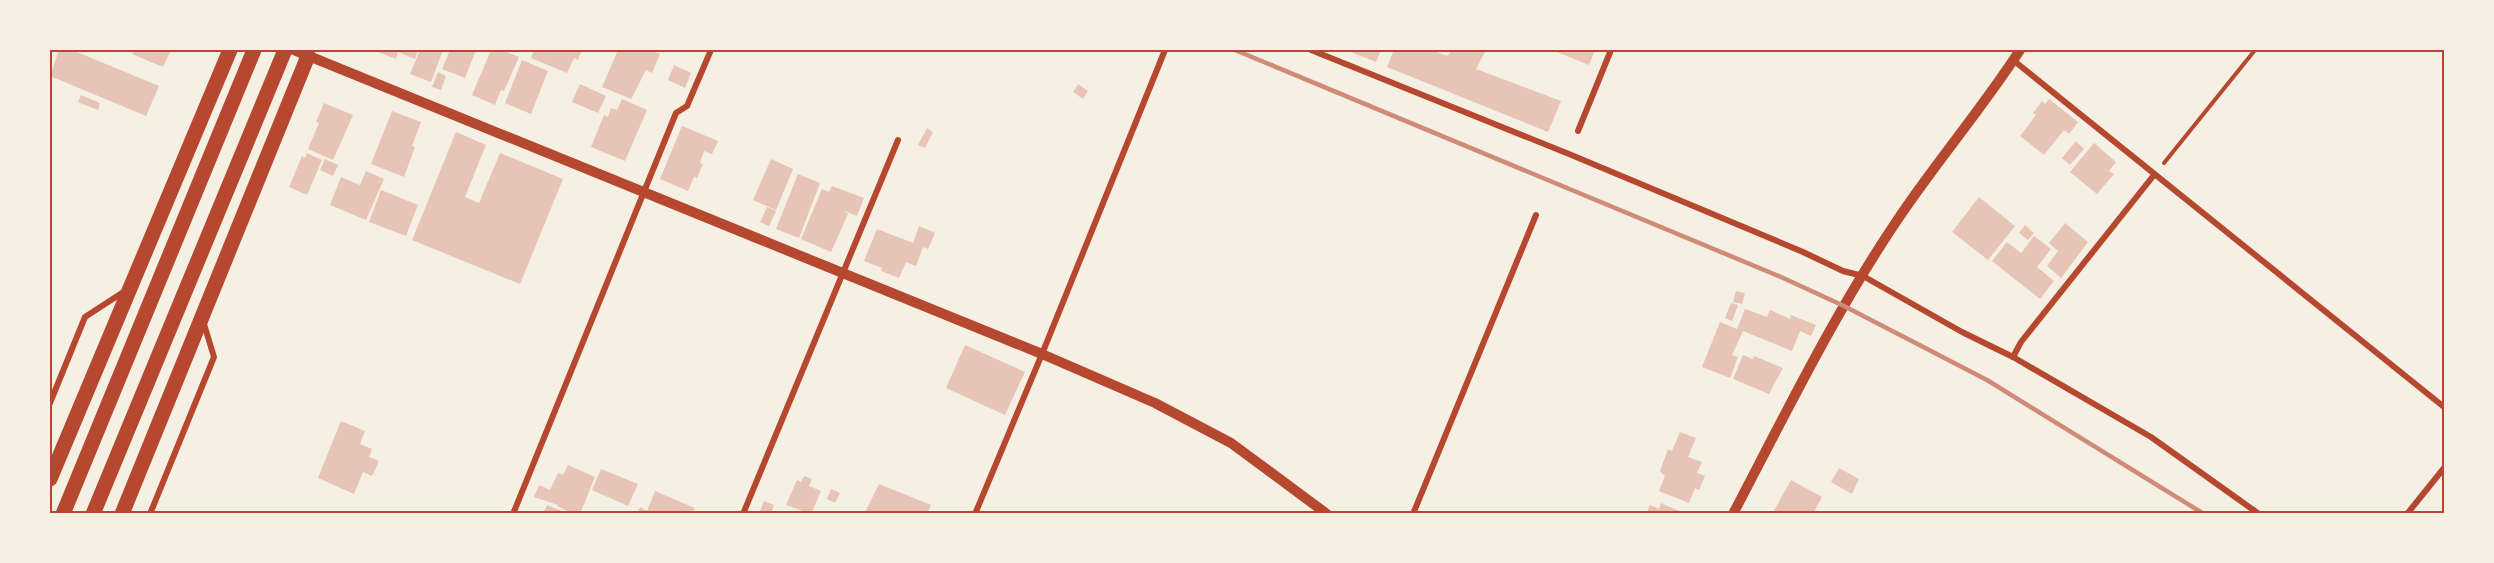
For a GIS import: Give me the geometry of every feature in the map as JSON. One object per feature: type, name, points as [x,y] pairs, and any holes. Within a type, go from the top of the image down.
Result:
[{"type":"main road","points":[[50,479],[230,50]]},
{"type":"main road","points":[[63,513],[254,50]]},
{"type":"main road","points":[[93,513],[285,50]]},
{"type":"main road","points":[[122,513],[202,317],[304,52]]},
{"type":"street","points":[[513,513],[676,113],[687,106],[711,50]]},
{"type":"street","points":[[975,513],[1165,50]]},
{"type":"street","points":[[1311,50],[1803,252],[1843,271],[1863,276],[1962,332],[2013,357],[2151,437],[2259,513]]},
{"type":"street","points":[[1578,130],[1611,50]]},
{"type":"street","points":[[1733,513],[1816,357],[1900,216],[2020,50]]},
{"type":"street","points":[[304,52],[1042,354],[1155,403],[1231,443],[1327,513]]},
{"type":"street","points":[[2013,60],[2445,407]]},
{"type":"street","points":[[744,513],[898,140]]},
{"type":"street","points":[[2013,357],[2021,342],[2154,175]]},
{"type":"street","points":[[1413,513],[1536,215]]},
{"type":"street","points":[[50,403],[85,316],[130,287]]},
{"type":"street","points":[[150,513],[214,357],[202,317]]},
{"type":"street","points":[[2407,513],[2445,468]]},
{"type":"path","points":[[2154,175],[2255,50]]},
{"type":"building","points":[[59,50],[72,50],[159,86],[146,116],[50,76]]},
{"type":"building","points":[[134,50],[171,50],[163,67],[132,54]]},
{"type":"building","points":[[372,50],[418,50],[415,59],[398,52],[396,59]]},
{"type":"building","points":[[420,50],[443,50],[431,82],[410,74]]},
{"type":"building","points":[[450,50],[476,50],[465,78],[442,69]]},
{"type":"building","points":[[491,50],[502,50],[519,57],[495,105],[472,95]]},
{"type":"building","points":[[534,50],[582,50],[578,60],[574,58],[567,73],[531,58]]},
{"type":"building","points":[[618,50],[649,50],[660,54],[652,73],[646,70],[631,99],[602,87]]},
{"type":"building","points":[[1346,50],[1381,50],[1376,62]]},
{"type":"building","points":[[1394,50],[1432,50],[1447,56],[1450,52],[1446,50],[1486,50],[1476,69],[1561,101],[1548,132],[1387,67]]},
{"type":"building","points":[[1552,50],[1595,50],[1589,65]]},
{"type":"building","points":[[522,60],[548,71],[531,114],[505,103]]},
{"type":"building","points":[[674,65],[691,73],[685,88],[668,80]]},
{"type":"building","points":[[438,72],[446,76],[441,90],[432,87]]},
{"type":"building","points":[[580,84],[606,96],[598,113],[572,102]]},
{"type":"building","points":[[1078,84],[1088,91],[1083,99],[1073,92]]},
{"type":"building","points":[[81,95],[100,103],[98,110],[78,102]]},
{"type":"building","points":[[622,99],[647,110],[625,161],[591,147],[604,115],[608,117],[611,108],[617,110]]},
{"type":"building","points":[[2049,99],[2078,122],[2069,134],[2064,130],[2044,155],[2020,136],[2036,115],[2033,113],[2042,101],[2045,104]]},
{"type":"building","points":[[324,103],[353,115],[333,160],[308,149],[319,123],[316,122]]},
{"type":"building","points":[[392,111],[421,122],[404,177],[371,164]]},
{"type":"building","points":[[682,126],[718,141],[712,154],[704,151],[700,163],[703,164],[688,191],[660,179]]},
{"type":"building","points":[[927,128],[933,132],[925,148],[918,145]]},
{"type":"building","points":[[456,132],[486,145],[465,197],[479,203],[500,153],[563,179],[520,284],[412,240]]},
{"type":"building","points":[[2076,141],[2084,149],[2070,165],[2062,158]]},
{"type":"building","points":[[2094,143],[2116,162],[2109,171],[2114,174],[2097,194],[2070,172]]},
{"type":"building","points":[[307,153],[322,160],[307,195],[289,187],[302,156],[305,158]]},
{"type":"building","points":[[325,159],[338,165],[333,176],[320,170]]},
{"type":"building","points":[[771,159],[793,169],[776,210],[753,200]]},
{"type":"building","points":[[366,171],[384,179],[366,220],[330,205],[341,177],[360,185]]},
{"type":"building","points":[[798,174],[820,183],[799,238],[776,229]]},
{"type":"building","points":[[832,186],[864,198],[857,216],[844,211],[848,214],[831,252],[801,239],[822,189],[829,192]]},
{"type":"building","points":[[381,190],[418,205],[406,236],[369,222]]},
{"type":"building","points":[[1979,197],[2015,226],[1988,260],[1952,232]]},
{"type":"building","points":[[767,207],[776,211],[769,226],[760,222]]},
{"type":"building","points":[[2065,223],[2088,242],[2061,278],[2047,266],[2058,251],[2049,243]]},
{"type":"building","points":[[2025,225],[2034,233],[2028,240],[2019,233]]},
{"type":"building","points":[[919,226],[935,233],[928,249],[923,247],[916,266],[906,262],[899,278],[864,261],[877,229],[913,243]]},
{"type":"building","points":[[2034,236],[2051,249],[2037,267],[2054,281],[2040,299],[1992,261],[2007,242],[2021,253]]},
{"type":"building","points":[[1736,291],[1745,293],[1742,304],[1733,302]]},
{"type":"building","points":[[1731,303],[1738,305],[1732,321],[1725,318]]},
{"type":"building","points":[[1745,309],[1767,317],[1770,310],[1790,319],[1791,315],[1816,325],[1811,336],[1800,331],[1792,351],[1743,331],[1732,355],[1738,357],[1730,378],[1702,367],[1720,322],[1737,329]]},
{"type":"building","points":[[965,345],[1025,372],[1005,415],[946,388]]},
{"type":"building","points":[[1743,355],[1753,359],[1754,356],[1783,368],[1769,394],[1733,379]]},
{"type":"building","points":[[341,421],[365,431],[360,444],[372,449],[369,457],[379,461],[372,476],[363,472],[354,494],[318,478]]},
{"type":"building","points":[[1680,432],[1696,438],[1688,457],[1702,462],[1697,473],[1705,476],[1699,490],[1695,488],[1689,503],[1659,491],[1665,476],[1660,471],[1668,449],[1672,451]]},
{"type":"building","points":[[568,465],[595,477],[580,514],[573,514],[558,505],[534,497],[539,485],[550,490],[558,473],[563,475]]},
{"type":"building","points":[[1839,468],[1859,479],[1852,494],[1831,482]]},
{"type":"building","points":[[601,469],[638,484],[628,506],[592,490]]},
{"type":"building","points":[[804,476],[812,479],[809,486],[821,491],[811,514],[786,505],[797,480],[801,482]]},
{"type":"building","points":[[1791,480],[1822,497],[1813,514],[1772,514]]},
{"type":"building","points":[[879,484],[931,505],[927,514],[864,514]]},
{"type":"building","points":[[831,489],[840,493],[835,503],[827,499]]},
{"type":"building","points":[[655,491],[695,508],[692,514],[637,514],[640,507],[647,511]]},
{"type":"building","points":[[764,501],[774,505],[771,514],[759,514]]},
{"type":"building","points":[[1661,503],[1686,514],[1646,514],[1650,505],[1659,509]]},
{"type":"building","points":[[547,505],[567,513],[567,514],[543,514]]},
{"type":"railway","points":[[1235,50],[1781,277],[1844,306],[1987,380],[2204,514]]}]
